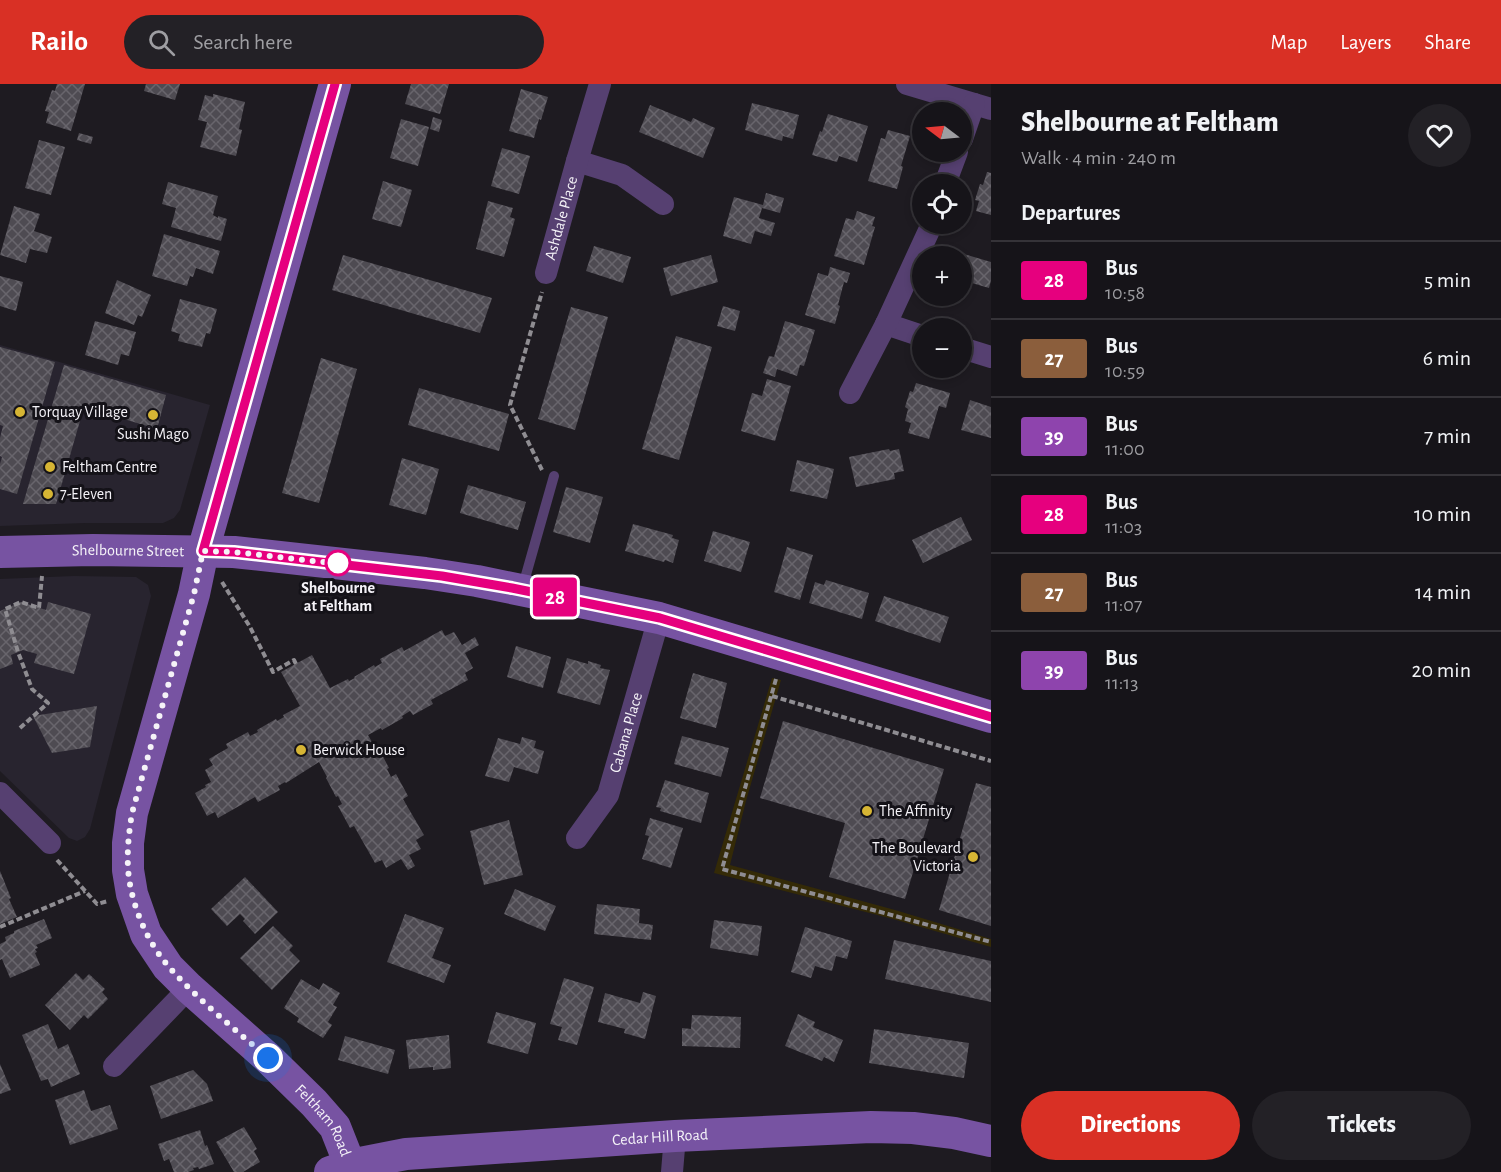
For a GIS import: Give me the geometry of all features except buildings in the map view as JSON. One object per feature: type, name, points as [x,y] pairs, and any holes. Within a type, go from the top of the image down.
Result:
[{"type":"street","name":"Feltham Road","points":[[335,84],[203,551],[194,594],[132,813],[128,843],[128,870],[132,894],[147,934],[168,967],[268,1058],[335,1127],[345,1170]]},
{"type":"street","name":"Ashdale Place","points":[[546,273],[600,84]]},
{"type":"street","points":[[907,84],[982,107],[972,123]]},
{"type":"street","name":"Ashdale Place","points":[[577,161],[622,175],[663,204]]},
{"type":"street","points":[[850,393],[886,324],[927,234]]},
{"type":"street","points":[[886,324],[912,333]]},
{"type":"street","points":[[972,351],[991,357]]},
{"type":"street","name":"Shelbourne Street","points":[[0,552],[90,550],[234,552],[425,573],[660,618],[991,717]]},
{"type":"street","name":"Cabana Place","points":[[577,838],[608,795],[660,618]]},
{"type":"street","points":[[0,793],[50,843]]},
{"type":"street","points":[[114,1066],[189,988]]},
{"type":"street","name":"Cedar Hill Road","points":[[345,1170],[406,1154],[675,1136],[871,1127],[944,1131],[991,1141]]},
{"type":"street","points":[[672,1172],[675,1136]]},
{"type":"lane","points":[[522,590],[549,475]]},
{"type":"path","points":[[546,273],[510,405],[549,475]]},
{"type":"path","points":[[21,729],[48,703],[32,689],[5,609],[21,602],[39,608],[43,551]]},
{"type":"path","points":[[203,551],[250,627],[273,672],[294,660],[296,664]]},
{"type":"path","points":[[991,761],[772,696],[722,869],[991,942]]},
{"type":"path","points":[[50,843],[58,862],[97,904],[132,894]]},
{"type":"path","points":[[0,927],[85,891]]},
{"type":"shaded area","points":[[0,345],[210,405],[180,510],[174,518],[163,523],[0,526]]},
{"type":"shaded area","points":[[74,576],[136,577],[148,585],[151,596],[90,829],[85,837],[77,841],[69,838],[0,771],[0,579]]},
{"type":"shaded area","points":[[772,678],[781,680],[730,865],[991,939],[991,947],[714,873]]},
{"type":"bus line","name":"28","points":[[335,84],[203,551],[234,552],[425,573],[477,581],[660,618],[991,717]]},
{"type":"place","name":"Torquay Village","points":[[20,412]]},
{"type":"place","name":"Sushi Mago","points":[[153,415]]},
{"type":"place","name":"Feltham Centre","points":[[50,467]]},
{"type":"place","name":"7-Eleven","points":[[48,494]]},
{"type":"place","name":"Shelbourne at Feltham","points":[[338,563]]},
{"type":"place","name":"Berwick House","points":[[301,750]]},
{"type":"place","name":"The Affinity","points":[[867,811]]},
{"type":"place","name":"The Boulevard Victoria","points":[[973,857]]},
{"type":"route","points":[[268,1058],[168,967],[147,934],[132,894],[128,870],[128,843],[132,813],[194,594],[203,551],[234,552],[349,565],[338,563]]}]
